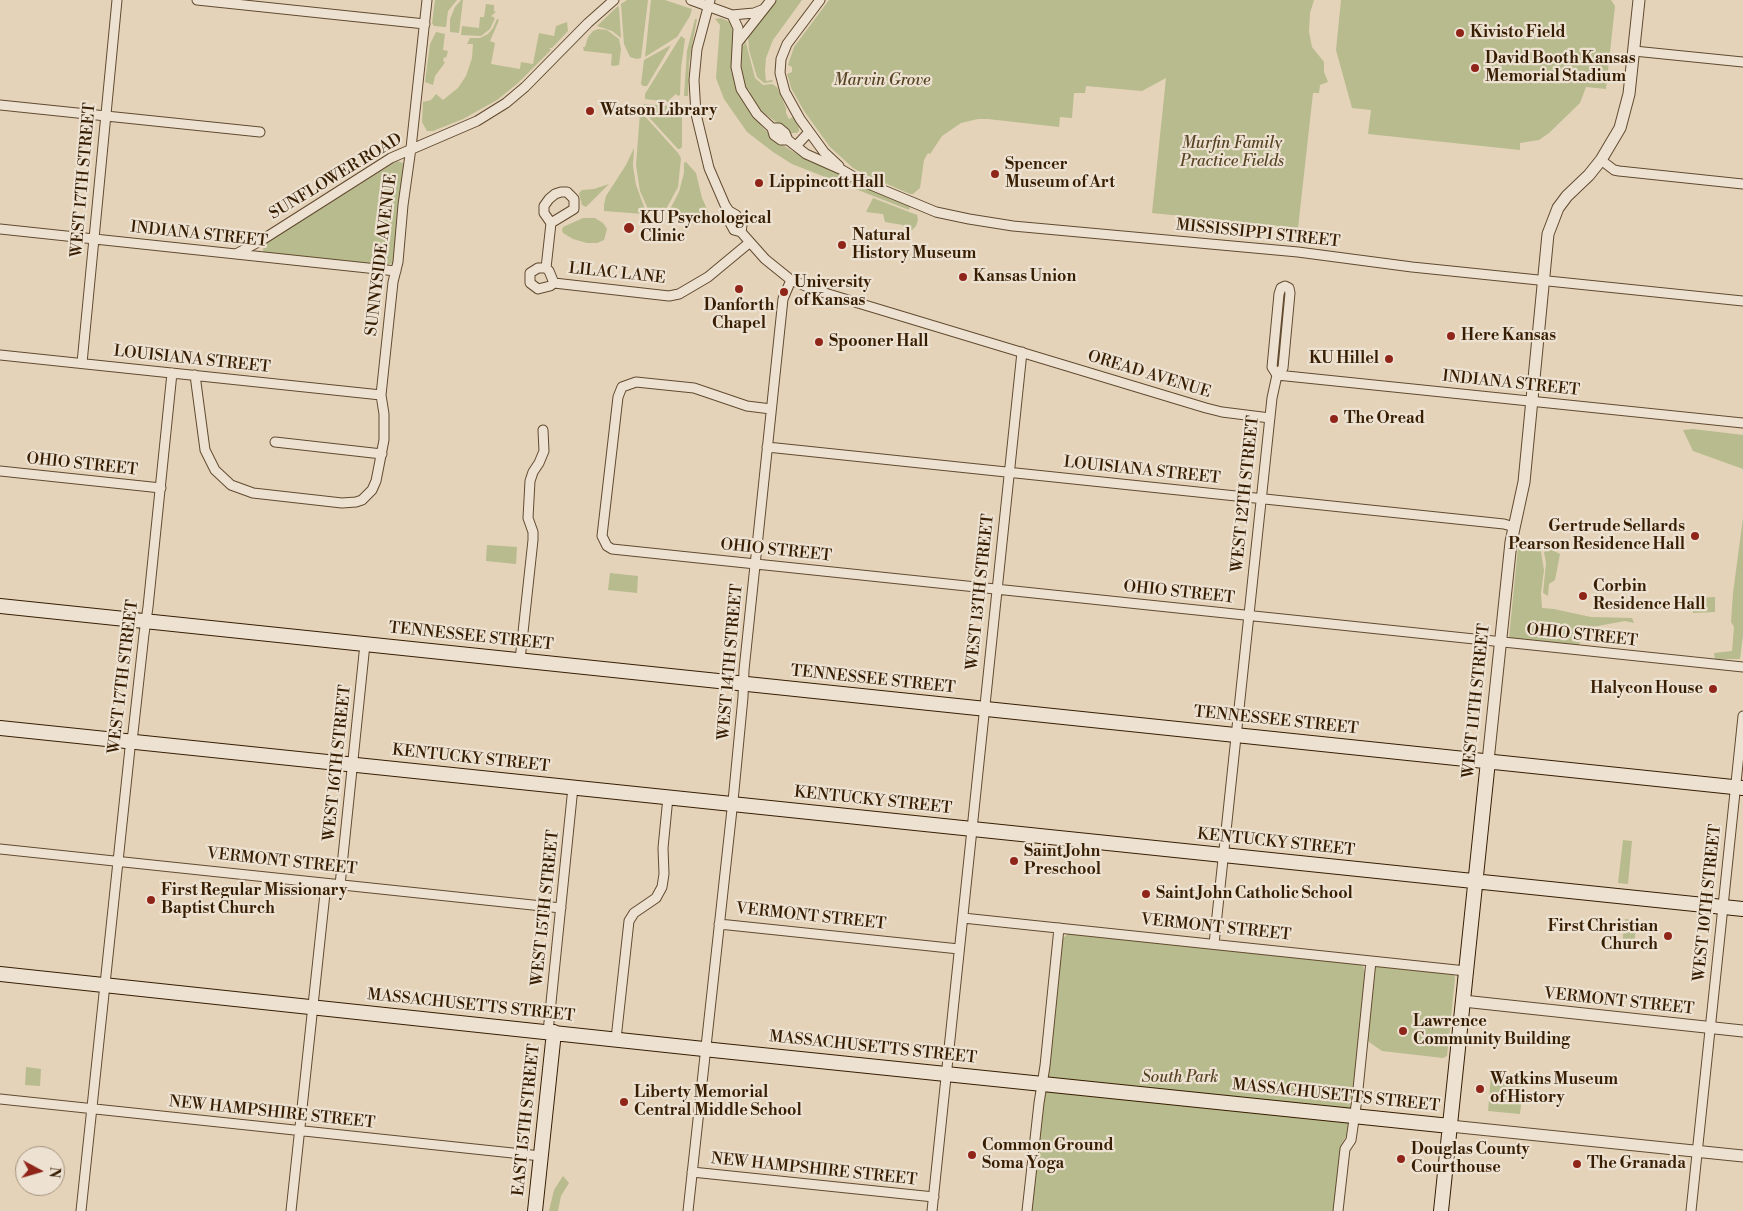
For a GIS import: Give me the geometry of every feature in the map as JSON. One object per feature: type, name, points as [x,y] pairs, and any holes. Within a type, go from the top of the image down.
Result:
[{"type":"main road","name":"TENNESSEE STREET","points":[[0,606],[1739,788]]},
{"type":"main road","name":"KENTUCKY STREET","points":[[0,728],[1743,909]]},
{"type":"main road","name":"WEST 11TH STREET","points":[[1440,1211],[1488,761]]},
{"type":"main road","name":"MASSACHUSETTS STREET","points":[[0,974],[1450,1126]]},
{"type":"main road","name":"EAST 15TH STREET","points":[[535,1211],[551,1032]]},
{"type":"street","name":"WEST 17TH STREET","points":[[82,363],[116,0]]},
{"type":"street","points":[[197,0],[425,24]]},
{"type":"street","name":"SUNNYSIDE AVENUE","points":[[195,375],[205,450],[215,470],[231,485],[253,493],[342,503],[362,500],[372,490],[382,454],[385,422],[381,395],[393,282],[398,262],[402,205],[411,148],[427,0]]},
{"type":"street","name":"SUNFLOWER ROAD","points":[[236,254],[262,240],[391,158],[477,121],[506,103],[525,87],[588,23],[614,0]]},
{"type":"street","points":[[690,0],[709,3],[732,15],[754,13],[764,9]]},
{"type":"street","points":[[738,43],[771,0]]},
{"type":"street","points":[[820,0],[784,49],[780,64],[781,81],[785,92],[809,132],[824,152],[842,170]]},
{"type":"street","name":"WEST 11TH STREET","points":[[1488,761],[1511,542],[1524,482],[1548,234],[1554,217],[1567,196],[1589,175],[1601,160],[1616,135],[1629,94],[1639,0]]},
{"type":"street","name":"OREAD AVENUE","points":[[709,3],[695,64],[694,97],[696,114],[709,168],[729,211],[736,214],[742,225],[742,232],[750,243],[765,259],[791,280],[815,290],[1206,408],[1270,418]]},
{"type":"street","name":"MISSISSIPPI STREET","points":[[732,15],[738,28],[736,68],[741,89],[757,114],[772,128],[774,135],[781,140],[788,140],[818,160],[842,170],[859,180],[936,212],[989,223],[1298,252],[1412,267],[1743,301]]},
{"type":"street","points":[[1634,51],[1743,62]]},
{"type":"street","points":[[0,105],[260,132]]},
{"type":"street","points":[[796,146],[809,132]]},
{"type":"street","points":[[1601,160],[1614,170],[1619,171],[1743,184]]},
{"type":"street","name":"LILAC LANE","points":[[551,223],[546,268],[551,274],[554,283]]},
{"type":"street","name":"INDIANA STREET","points":[[0,230],[396,271]]},
{"type":"street","name":"LILAC LANE","points":[[546,268],[532,270],[529,276],[530,283],[538,288],[554,283],[670,296],[680,294],[708,277],[750,243]]},
{"type":"street","name":"WEST 14TH STREET","points":[[688,1211],[732,804],[783,299],[791,280]]},
{"type":"street","name":"WEST 12TH STREET","points":[[1214,944],[1270,418],[1277,376],[1283,368],[1290,293],[1289,288],[1285,286],[1281,288],[1279,294],[1272,368],[1277,376]]},
{"type":"street","name":"WEST 13TH STREET","points":[[932,1211],[1022,352]]},
{"type":"street","name":"LOUISIANA STREET","points":[[0,355],[381,395]]},
{"type":"street","name":"WEST 17TH STREET","points":[[81,1211],[172,373]]},
{"type":"street","name":"INDIANA STREET","points":[[1277,376],[1743,423]]},
{"type":"street","name":"OHIO STREET","points":[[771,409],[747,406],[694,388],[636,382],[626,384],[620,391],[602,536],[607,546],[612,549],[1743,667]]},
{"type":"street","points":[[520,660],[533,540],[533,532],[528,518],[530,481],[544,451],[542,430]]},
{"type":"street","points":[[275,442],[382,454]]},
{"type":"street","name":"LOUISIANA STREET","points":[[767,447],[1504,524],[1514,527]]},
{"type":"street","name":"OHIO STREET","points":[[0,471],[161,488]]},
{"type":"street","name":"WEST 16TH STREET","points":[[340,885],[365,644]]},
{"type":"street","name":"WEST 10TH STREET","points":[[1691,1211],[1723,907],[1739,788],[1743,716]]},
{"type":"street","name":"WEST 15TH STREET","points":[[551,1032],[573,787]]},
{"type":"street","points":[[616,1039],[629,921],[634,913],[656,898],[662,887],[664,874],[663,848],[668,797]]},
{"type":"street","name":"VERMONT STREET","points":[[0,849],[561,908]]},
{"type":"street","points":[[291,1211],[326,884]]},
{"type":"street","name":"VERMONT STREET","points":[[963,918],[1466,971]]},
{"type":"street","name":"VERMONT STREET","points":[[719,924],[960,949]]},
{"type":"street","points":[[1027,1211],[1059,928]]},
{"type":"street","points":[[1338,1211],[1345,1149],[1350,1140],[1354,1116],[1371,961]]},
{"type":"street","name":"VERMONT STREET","points":[[1463,1001],[1743,1031]]},
{"type":"street","name":"NEW HAMPSHIRE STREET","points":[[0,1099],[541,1156]]},
{"type":"street","name":"MASSACHUSETTS STREET","points":[[1450,1126],[1743,1156]]},
{"type":"street","name":"NEW HAMPSHIRE STREET","points":[[692,1172],[934,1197]]},
{"type":"green space","points":[[435,0],[457,0],[448,11],[446,27],[434,26],[432,23]]},
{"type":"green space","points":[[463,0],[459,33],[450,32],[450,19],[455,7]]},
{"type":"green space","points":[[627,0],[648,0],[641,58],[637,59],[630,57],[624,44],[621,4]]},
{"type":"green space","points":[[651,0],[665,0],[692,9],[690,16],[677,37],[645,57]]},
{"type":"green space","points":[[776,0],[802,0],[773,40],[766,58],[765,71],[766,81],[773,80],[772,82],[764,83],[757,77],[749,50],[748,35]]},
{"type":"green space","name":"Marvin Grove","points":[[829,0],[1314,0],[1310,13],[1309,32],[1312,47],[1324,62],[1324,72],[1328,82],[1320,85],[1319,93],[1313,93],[1298,228],[1152,213],[1166,78],[1142,91],[1086,86],[1085,93],[1074,93],[1072,118],[1060,117],[1059,127],[988,119],[961,123],[942,136],[930,154],[928,153],[924,160],[920,188],[913,194],[864,174],[853,168],[830,147],[804,111],[791,88],[787,74],[792,72],[792,67],[788,65],[794,47]]},
{"type":"green space","name":"David Booth Kansas Memorial Stadium","points":[[1341,0],[1611,0],[1615,6],[1606,89],[1586,87],[1580,103],[1549,133],[1539,140],[1520,143],[1520,150],[1368,134],[1371,110],[1352,108],[1336,50]]},
{"type":"green space","points":[[486,4],[494,5],[494,11],[496,12],[491,16],[495,18],[490,29],[481,36],[461,35],[462,26],[479,28],[480,17],[484,17]]},
{"type":"green space","points":[[618,6],[621,38],[612,31],[597,26]]},
{"type":"green space","points":[[721,18],[730,22],[733,31],[731,70],[736,88],[745,104],[764,129],[781,144],[797,154],[910,206],[909,210],[792,164],[747,132],[724,99],[716,78],[720,25],[715,19]]},
{"type":"green space","points":[[497,19],[499,20],[490,41],[495,43],[491,64],[520,69],[521,62],[533,64],[539,33],[554,36],[556,26],[567,22],[568,31],[552,48],[549,48],[551,50],[518,83],[497,100],[463,119],[433,131],[427,131],[422,122],[423,102],[431,100],[436,94],[443,100],[458,88],[466,76],[472,58],[473,44],[467,44],[470,38],[480,38],[488,34]]},
{"type":"green space","points":[[695,19],[697,19],[689,62],[688,96],[684,96],[687,51]]},
{"type":"green space","points":[[598,29],[607,30],[619,39],[621,49],[619,65],[611,65],[612,54],[584,51],[583,47],[585,47],[588,37],[593,31]]},
{"type":"green space","points":[[436,32],[445,34],[443,50],[448,51],[446,58],[444,57],[444,64],[435,76],[433,85],[425,82],[430,44]]},
{"type":"green space","points":[[681,36],[685,39],[680,95],[676,94],[669,102],[645,99],[645,94]]},
{"type":"green space","points":[[745,39],[755,78],[763,85],[772,84],[777,87],[789,119],[793,117],[799,127],[797,133],[791,133],[761,111],[749,94],[750,91],[747,90],[741,72],[742,46],[745,44]]},
{"type":"green space","points":[[671,45],[647,86],[643,86],[641,84],[644,60]]},
{"type":"green space","points":[[644,104],[669,106],[668,109],[674,116],[680,115],[682,118],[682,147],[680,149],[644,112]]},
{"type":"green space","points":[[640,113],[681,158],[678,187],[665,211],[648,209],[640,191],[636,165]]},
{"type":"green space","points":[[634,148],[633,166],[636,185],[646,212],[644,214],[604,211],[606,196],[626,165]]},
{"type":"green space","points":[[397,161],[403,163],[404,168],[393,263],[386,265],[266,253],[263,251],[264,244]]},
{"type":"green space","points":[[686,162],[696,173],[702,198],[710,216],[703,220],[667,215],[679,192],[684,173],[684,163]]},
{"type":"green space","points":[[609,184],[586,207],[582,205],[579,193],[582,190],[594,189]]},
{"type":"green space","points":[[873,198],[917,215],[916,226],[912,230],[905,231],[903,225],[885,222],[883,214],[866,212]]},
{"type":"green space","points":[[583,218],[595,218],[603,223],[607,229],[604,240],[597,243],[587,243],[573,239],[563,233],[563,227]]},
{"type":"green space","points":[[1693,429],[1743,435],[1743,469],[1693,451],[1683,430]]},
{"type":"green space","points":[[1743,518],[1743,635],[1740,659],[1715,659],[1714,653],[1732,651],[1734,627],[1731,622],[1733,593]]},
{"type":"green space","points":[[1523,540],[1544,546],[1541,552],[1544,570],[1541,593],[1542,608],[1591,617],[1632,618],[1634,623],[1625,621],[1587,628],[1578,646],[1509,638],[1518,547]]},
{"type":"green space","points":[[487,545],[517,547],[516,564],[486,561]]},
{"type":"green space","points":[[1548,548],[1560,554],[1555,580],[1549,584],[1548,596],[1543,593],[1546,563],[1544,552]]},
{"type":"green space","points":[[610,573],[638,576],[637,593],[608,590]]},
{"type":"green space","points":[[1715,597],[1715,612],[1693,613],[1693,598]]},
{"type":"green space","points":[[1623,840],[1632,841],[1628,884],[1618,883]]},
{"type":"green space","points":[[1625,919],[1637,921],[1634,944],[1631,944],[1631,946],[1622,945]]},
{"type":"green space","name":"South Park","points":[[1069,933],[1357,963],[1363,966],[1365,972],[1353,1097],[1347,1134],[1341,1146],[1334,1211],[1031,1211],[1062,939]]},
{"type":"green space","points":[[1376,966],[1454,975],[1447,1056],[1443,1058],[1382,1051],[1369,1042],[1367,1039]]},
{"type":"green space","points":[[26,1067],[41,1069],[40,1086],[25,1085]]},
{"type":"green space","points":[[1491,1076],[1524,1080],[1520,1114],[1488,1111]]},
{"type":"green space","points":[[563,1176],[569,1183],[561,1196],[558,1211],[549,1211],[554,1190]]},
{"type":"place","name":"Kivisto Field","points":[[1460,33]]},
{"type":"place","name":"David Booth Kansas Memorial Stadium","points":[[1475,68]]},
{"type":"place","name":"Watson Library","points":[[590,111]]},
{"type":"place","name":"Spencer Museum of Art","points":[[995,174]]},
{"type":"place","name":"Lippincott Hall","points":[[759,183]]},
{"type":"place","name":"KU Psychological Clinic","points":[[629,228]]},
{"type":"place","name":"Natural History Museum","points":[[842,245]]},
{"type":"place","name":"Kansas Union","points":[[963,277]]},
{"type":"place","name":"Danforth Chapel","points":[[739,289]]},
{"type":"place","name":"University of Kansas","points":[[784,292]]},
{"type":"place","name":"Here Kansas","points":[[1451,336]]},
{"type":"place","name":"Spooner Hall","points":[[819,342]]},
{"type":"place","name":"KU Hillel","points":[[1389,359]]},
{"type":"place","name":"The Oread","points":[[1334,419]]},
{"type":"place","name":"Gertrude Sellards Pearson Residence Hall","points":[[1695,536]]},
{"type":"place","name":"Corbin Residence Hall","points":[[1583,596]]},
{"type":"place","name":"Halycon House","points":[[1713,689]]},
{"type":"place","name":"Saint John Preschool","points":[[1014,861]]},
{"type":"place","name":"Saint John Catholic School","points":[[1146,894]]},
{"type":"place","name":"First Regular Missionary Baptist Church","points":[[151,900]]},
{"type":"place","name":"First Christian Church","points":[[1668,936]]},
{"type":"place","name":"Lawrence Community Building","points":[[1403,1031]]},
{"type":"place","name":"Watkins Museum of History","points":[[1480,1089]]},
{"type":"place","name":"Liberty Memorial Central Middle School","points":[[624,1102]]},
{"type":"place","name":"Common Ground Soma Yoga","points":[[972,1155]]},
{"type":"place","name":"Douglas County Courthouse","points":[[1401,1159]]},
{"type":"place","name":"The Granada","points":[[1577,1164]]},
{"type":"park label","name":"Murfin Family Practice Fields","points":[[1232,153]]}]
